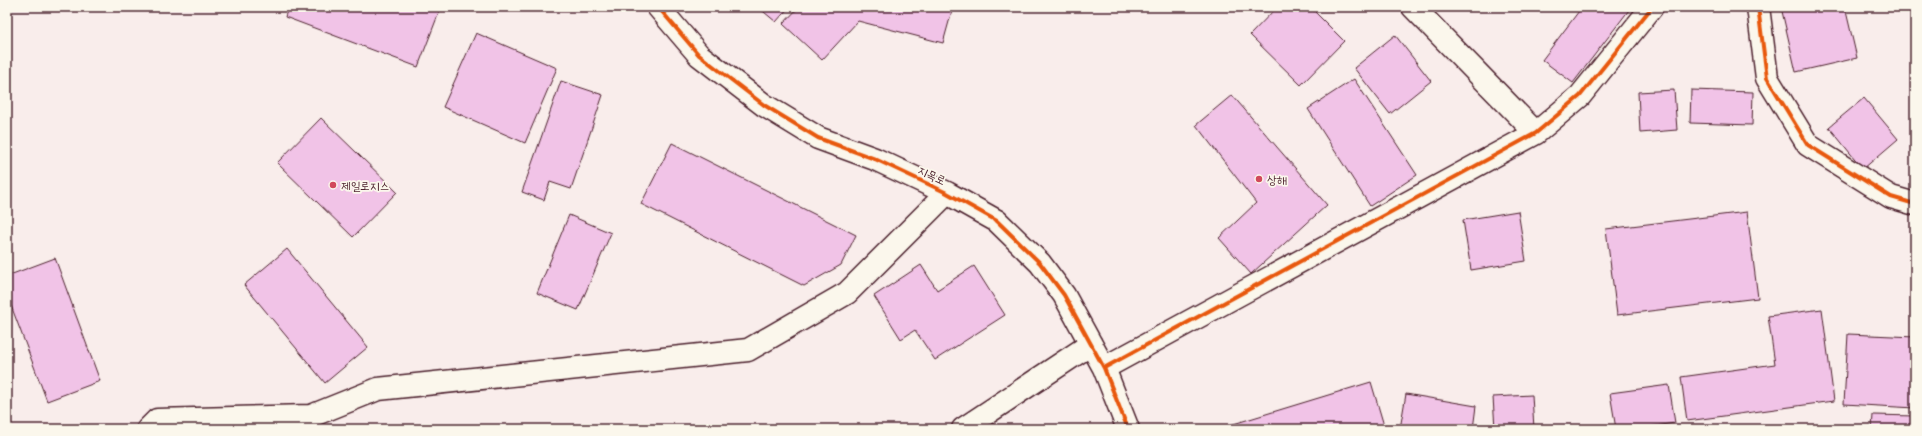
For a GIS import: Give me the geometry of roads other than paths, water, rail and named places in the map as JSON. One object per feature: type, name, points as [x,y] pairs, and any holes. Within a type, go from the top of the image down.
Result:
[{"type":"street","name":"지목로","points":[[658,7],[699,55],[764,106],[818,138],[875,159],[947,193],[997,221],[1040,263],[1064,295],[1104,368],[1128,429]]},
{"type":"street","points":[[1413,7],[1536,133]]},
{"type":"street","points":[[1104,368],[1536,133],[1580,96],[1652,7]]},
{"type":"street","points":[[1758,7],[1767,78],[1808,144],[1891,197],[1915,204]]},
{"type":"street","points":[[148,429],[157,420],[311,416],[378,389],[748,350],[847,293],[947,193]]},
{"type":"street","points":[[963,429],[1091,344]]},
{"type":"place","name":"상해","points":[[1259,179]]},
{"type":"place","name":"제일로지스","points":[[333,185]]}]
